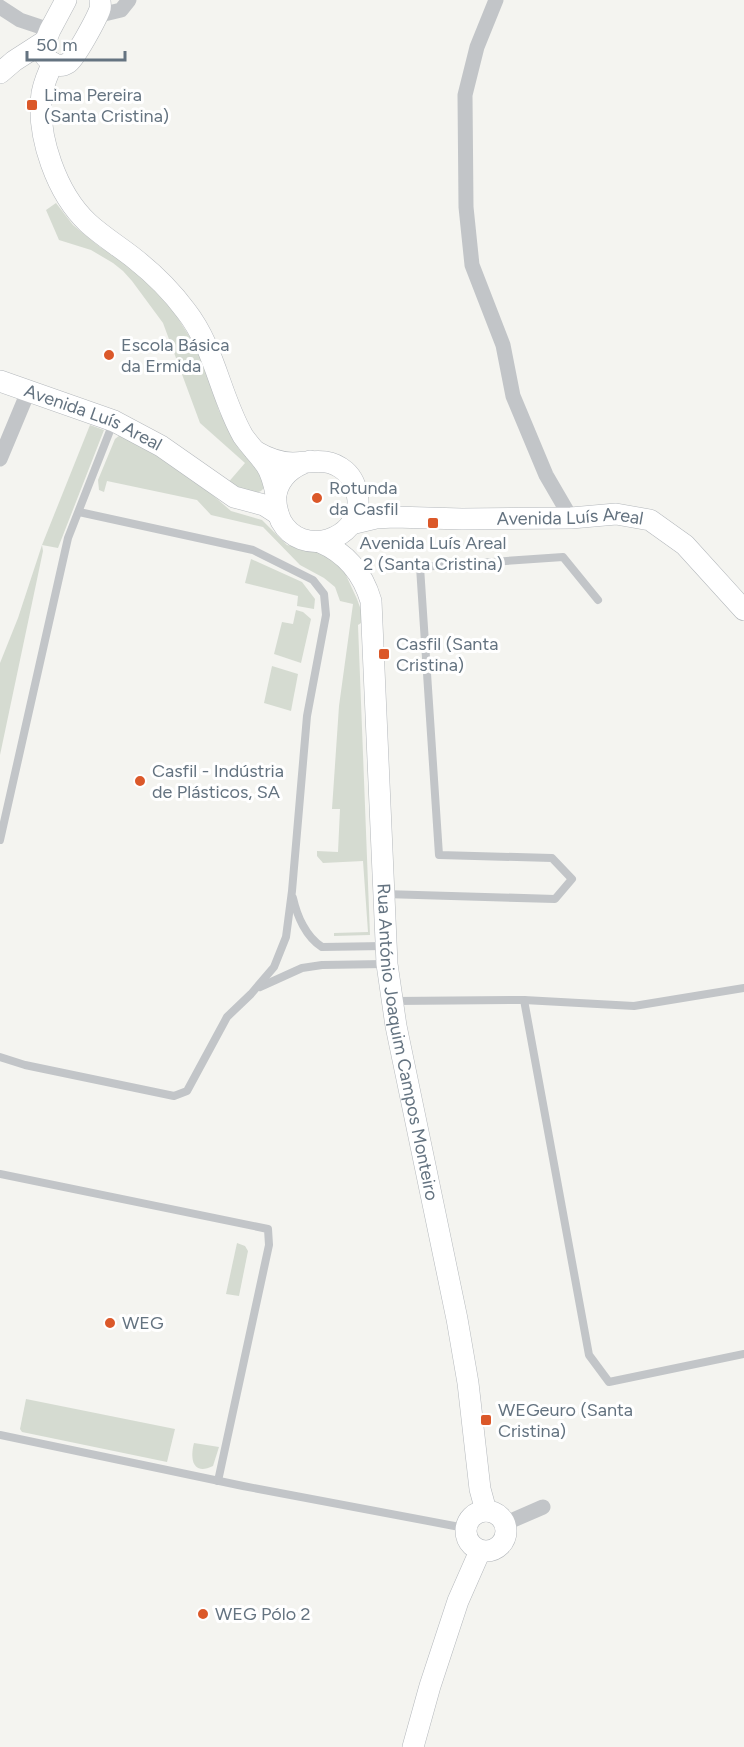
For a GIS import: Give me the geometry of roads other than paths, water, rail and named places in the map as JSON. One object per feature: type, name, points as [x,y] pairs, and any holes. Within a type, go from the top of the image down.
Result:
[{"type":"street","points":[[66,0],[48,48],[42,106],[43,132],[50,157],[59,182],[72,204],[88,223],[138,261],[163,284],[188,313],[209,351],[243,436],[271,474],[284,526],[294,535],[307,541],[320,542],[340,535],[350,526],[356,514],[358,504],[354,484]]},
{"type":"street","points":[[0,7],[20,20],[62,66],[70,63],[98,8],[121,10],[129,0]]},
{"type":"street","points":[[496,0],[477,46],[465,95],[466,207],[472,265],[503,345],[513,396],[546,475],[571,518]]},
{"type":"street","points":[[7,67],[48,48]]},
{"type":"street","name":"Avenida Luís Areal","points":[[0,381],[114,421],[161,446],[234,496],[264,505],[277,504]]},
{"type":"street","points":[[0,459],[28,392]]},
{"type":"street","points":[[254,451],[281,462],[323,460],[336,464],[347,472],[354,484],[377,510],[394,517]]},
{"type":"street","points":[[277,504],[280,483],[288,472],[310,461]]},
{"type":"street","name":"Avenida Luís Areal","points":[[350,526],[376,518],[394,517],[571,518],[616,514],[650,520],[685,545],[740,606]]},
{"type":"street","name":"Rua António Joaquim Campos Monteiro","points":[[350,526],[356,570]]},
{"type":"street","name":"Rua António Joaquim Campos Monteiro","points":[[320,542],[342,553],[356,570],[368,591],[372,611],[386,955],[396,1026],[457,1319],[468,1383],[480,1489],[486,1511]]},
{"type":"street","points":[[504,1524],[543,1507]]},
{"type":"street","points":[[486,1511],[496,1513],[503,1520],[506,1529],[505,1539],[499,1547],[490,1551],[480,1551],[471,1546],[466,1538],[465,1528],[469,1519],[477,1513],[486,1511]]},
{"type":"street","points":[[413,1747],[458,1601],[480,1551]]},
{"type":"lane","points":[[0,840],[68,538],[114,421]]},
{"type":"lane","points":[[0,1057],[25,1065],[174,1095],[187,1091],[227,1017],[256,989],[274,967],[286,937],[307,716],[326,615],[324,594],[313,580],[253,550],[79,512]]},
{"type":"lane","points":[[383,894],[555,899],[572,879],[552,858],[439,855],[420,567],[563,557],[598,600]]},
{"type":"lane","points":[[292,891],[294,904],[305,929],[315,943],[321,947],[386,955]]},
{"type":"lane","points":[[256,989],[281,977],[312,967],[386,955]]},
{"type":"lane","points":[[393,1001],[524,1000],[634,1006],[744,988]]},
{"type":"lane","points":[[524,1000],[589,1355],[609,1382],[744,1354]]},
{"type":"lane","points":[[0,1174],[268,1229],[269,1245],[218,1481]]},
{"type":"lane","points":[[0,1435],[218,1481],[465,1528]]},
{"type":"place","name":"Lima Pereira (Santa Cristina)","points":[[32,105]]},
{"type":"place","name":"Escola Básica da Ermida","points":[[109,355]]},
{"type":"place","name":"Rotunda da Casfil","points":[[317,498]]},
{"type":"place","name":"Avenida Luís Areal 2 (Santa Cristina)","points":[[433,523]]},
{"type":"place","name":"Casfil (Santa Cristina)","points":[[384,654]]},
{"type":"place","name":"Casfil - Indústria de Plásticos, SA","points":[[140,781]]},
{"type":"place","name":"WEG","points":[[110,1323]]},
{"type":"place","name":"WEGeuro (Santa Cristina)","points":[[486,1420]]},
{"type":"place","name":"WEG Pólo 2","points":[[203,1614]]}]
